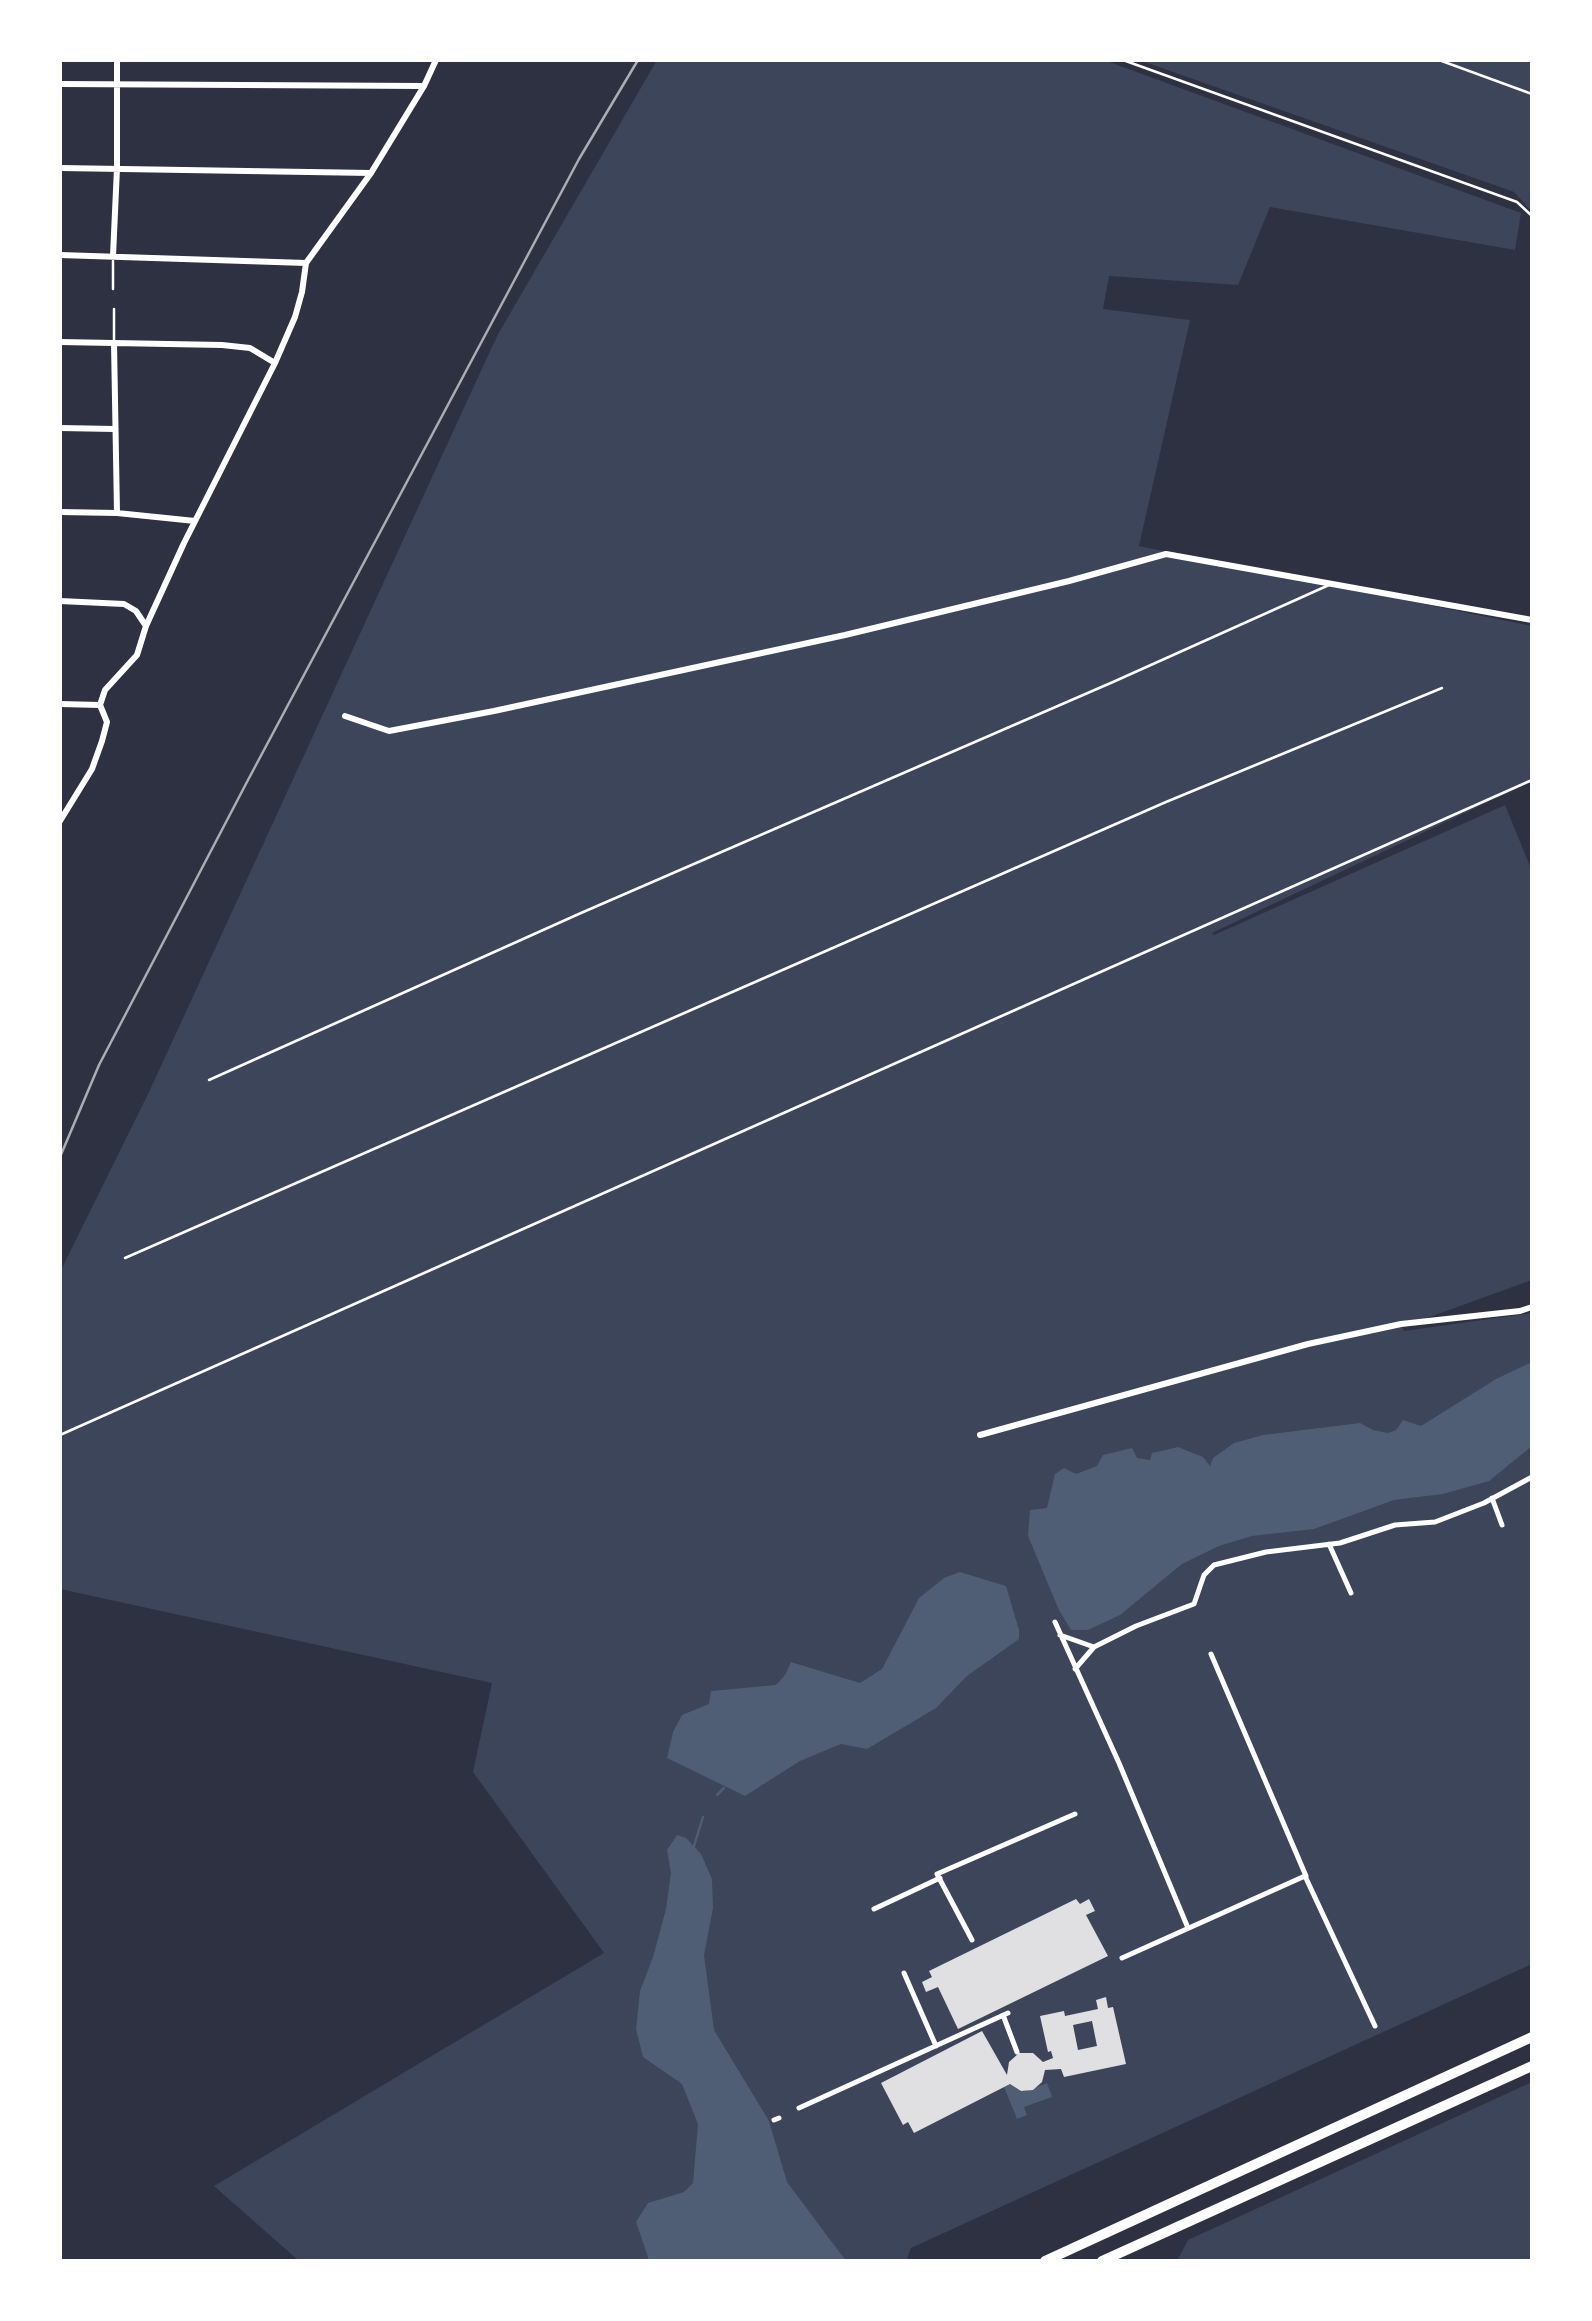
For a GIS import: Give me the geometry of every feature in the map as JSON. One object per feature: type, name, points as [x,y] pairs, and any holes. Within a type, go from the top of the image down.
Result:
[{"type":"main road","points":[[1045,2261],[1532,2037]]},
{"type":"main road","points":[[1102,2261],[1532,2066]]},
{"type":"street","points":[[113,256],[117,60]]},
{"type":"street","points":[[60,822],[92,768],[102,741],[107,722],[100,705],[105,690],[136,655],[195,521],[276,363],[295,317],[306,262],[371,173],[436,60]]},
{"type":"street","points":[[60,84],[424,86]]},
{"type":"street","points":[[60,168],[371,173]]},
{"type":"street","points":[[60,255],[306,262]]},
{"type":"street","points":[[60,342],[250,348],[276,363]]},
{"type":"street","points":[[114,343],[117,513]]},
{"type":"street","points":[[60,428],[115,429]]},
{"type":"street","points":[[60,512],[195,521]]},
{"type":"street","points":[[345,716],[389,731],[494,712],[846,635],[1166,554],[1532,620]]},
{"type":"street","points":[[60,601],[124,604],[136,611],[146,626]]},
{"type":"street","points":[[60,704],[100,705]]},
{"type":"street","points":[[980,1435],[1308,1344],[1401,1324],[1532,1307]]},
{"type":"street","points":[[1075,1669],[1094,1648],[1136,1626],[1194,1604],[1204,1575],[1214,1565],[1266,1552],[1340,1542],[1395,1525],[1434,1522],[1532,1478]]},
{"type":"street","points":[[1492,1498],[1502,1524]]},
{"type":"street","points":[[1328,1544],[1352,1593]]},
{"type":"street","points":[[1055,1622],[1120,1763],[1188,1928]]},
{"type":"street","points":[[1060,1635],[1094,1648]]},
{"type":"street","points":[[1211,1654],[1306,1876]]},
{"type":"street","points":[[972,1940],[937,1874],[1075,1814]]},
{"type":"street","points":[[1122,1958],[1305,1876],[1374,2026]]},
{"type":"street","points":[[874,1908],[940,1878]]},
{"type":"street","points":[[904,1973],[936,2046]]},
{"type":"street","points":[[799,2110],[1006,2014],[1017,2052]]},
{"type":"lane","points":[[1123,60],[1517,202],[1532,216]]},
{"type":"lane","points":[[1439,60],[1532,94]]},
{"type":"lane","points":[[113,256],[113,289]]},
{"type":"lane","points":[[114,308],[114,343]]},
{"type":"lane","points":[[210,1080],[1332,584]]},
{"type":"lane","points":[[125,1258],[1166,802],[1442,688]]},
{"type":"lane","points":[[60,1435],[1532,780]]},
{"type":"shaded area","points":[[657,60],[1104,60],[1521,213],[1515,250],[1270,207],[1238,285],[1109,276],[1103,309],[1190,320],[1139,546],[1532,626],[1532,781],[1212,933],[1505,805],[1532,871],[1532,1280],[1402,1327],[1404,1331],[1532,1313],[1532,1964],[911,2248],[906,2261],[299,2261],[214,2186],[604,1953],[473,1772],[492,1683],[60,1589],[60,1272],[149,1092],[497,336]]},
{"type":"shaded area","points":[[1139,60],[1532,60],[1532,212],[1514,192]]},
{"type":"shaded area","points":[[1532,1362],[1532,1446],[1489,1481],[1443,1494],[1394,1500],[1314,1529],[1252,1536],[1219,1546],[1182,1564],[1120,1615],[1088,1630],[1071,1630],[1059,1610],[1028,1536],[1030,1510],[1047,1508],[1055,1474],[1064,1468],[1076,1474],[1097,1466],[1103,1455],[1132,1448],[1137,1458],[1150,1460],[1152,1453],[1178,1447],[1203,1457],[1210,1466],[1213,1458],[1234,1443],[1263,1435],[1360,1423],[1388,1433],[1403,1420],[1421,1426],[1496,1379]]},
{"type":"shaded area","points":[[960,1572],[1006,1586],[1019,1639],[967,1676],[936,1708],[867,1749],[841,1744],[800,1761],[745,1796],[667,1758],[682,1715],[709,1704],[711,1691],[776,1685],[791,1662],[860,1683],[882,1669],[919,1598],[944,1578]]},
{"type":"shaded area","points":[[677,1835],[686,1838],[701,1854],[712,1879],[713,1908],[704,1955],[714,2030],[769,2121],[787,2182],[846,2261],[649,2261],[636,2222],[648,2203],[684,2192],[693,2183],[698,2124],[682,2084],[643,2057],[636,2029],[640,1991],[666,1909],[671,1873],[667,1850]]},
{"type":"shaded area","points":[[1532,2082],[1532,2261],[1177,2261],[1188,2240]]},
{"type":"shaded area","points":[[1047,2083],[1052,2097],[1024,2107],[1027,2115],[1017,2119],[1004,2087],[1010,2084],[1027,2091]]},
{"type":"building","points":[[1076,1899],[1080,1904],[1089,1899],[1095,1911],[1086,1915],[1108,1956],[958,2029],[938,1987],[926,1992],[922,1982],[932,1977],[929,1971]]},
{"type":"building","points":[[1106,1997],[1108,2008],[1113,2007],[1126,2064],[1064,2077],[1061,2069],[1045,2070],[1042,2082],[1033,2090],[1021,2091],[1010,2084],[914,2133],[908,2122],[903,2125],[881,2083],[982,2031],[1007,2075],[1009,2062],[1019,2053],[1033,2053],[1043,2062],[1053,2058],[1048,2052],[1040,2016],[1098,2009],[1096,2000]],"holes":[[[1092,2021],[1097,2046],[1078,2050],[1073,2025]]]},
{"type":"waterway","points":[[717,1795],[724,1788]]},
{"type":"waterway","points":[[693,1849],[703,1817]]},
{"type":"railway","points":[[60,1157],[99,1065],[248,780],[579,159],[638,60]]}]
